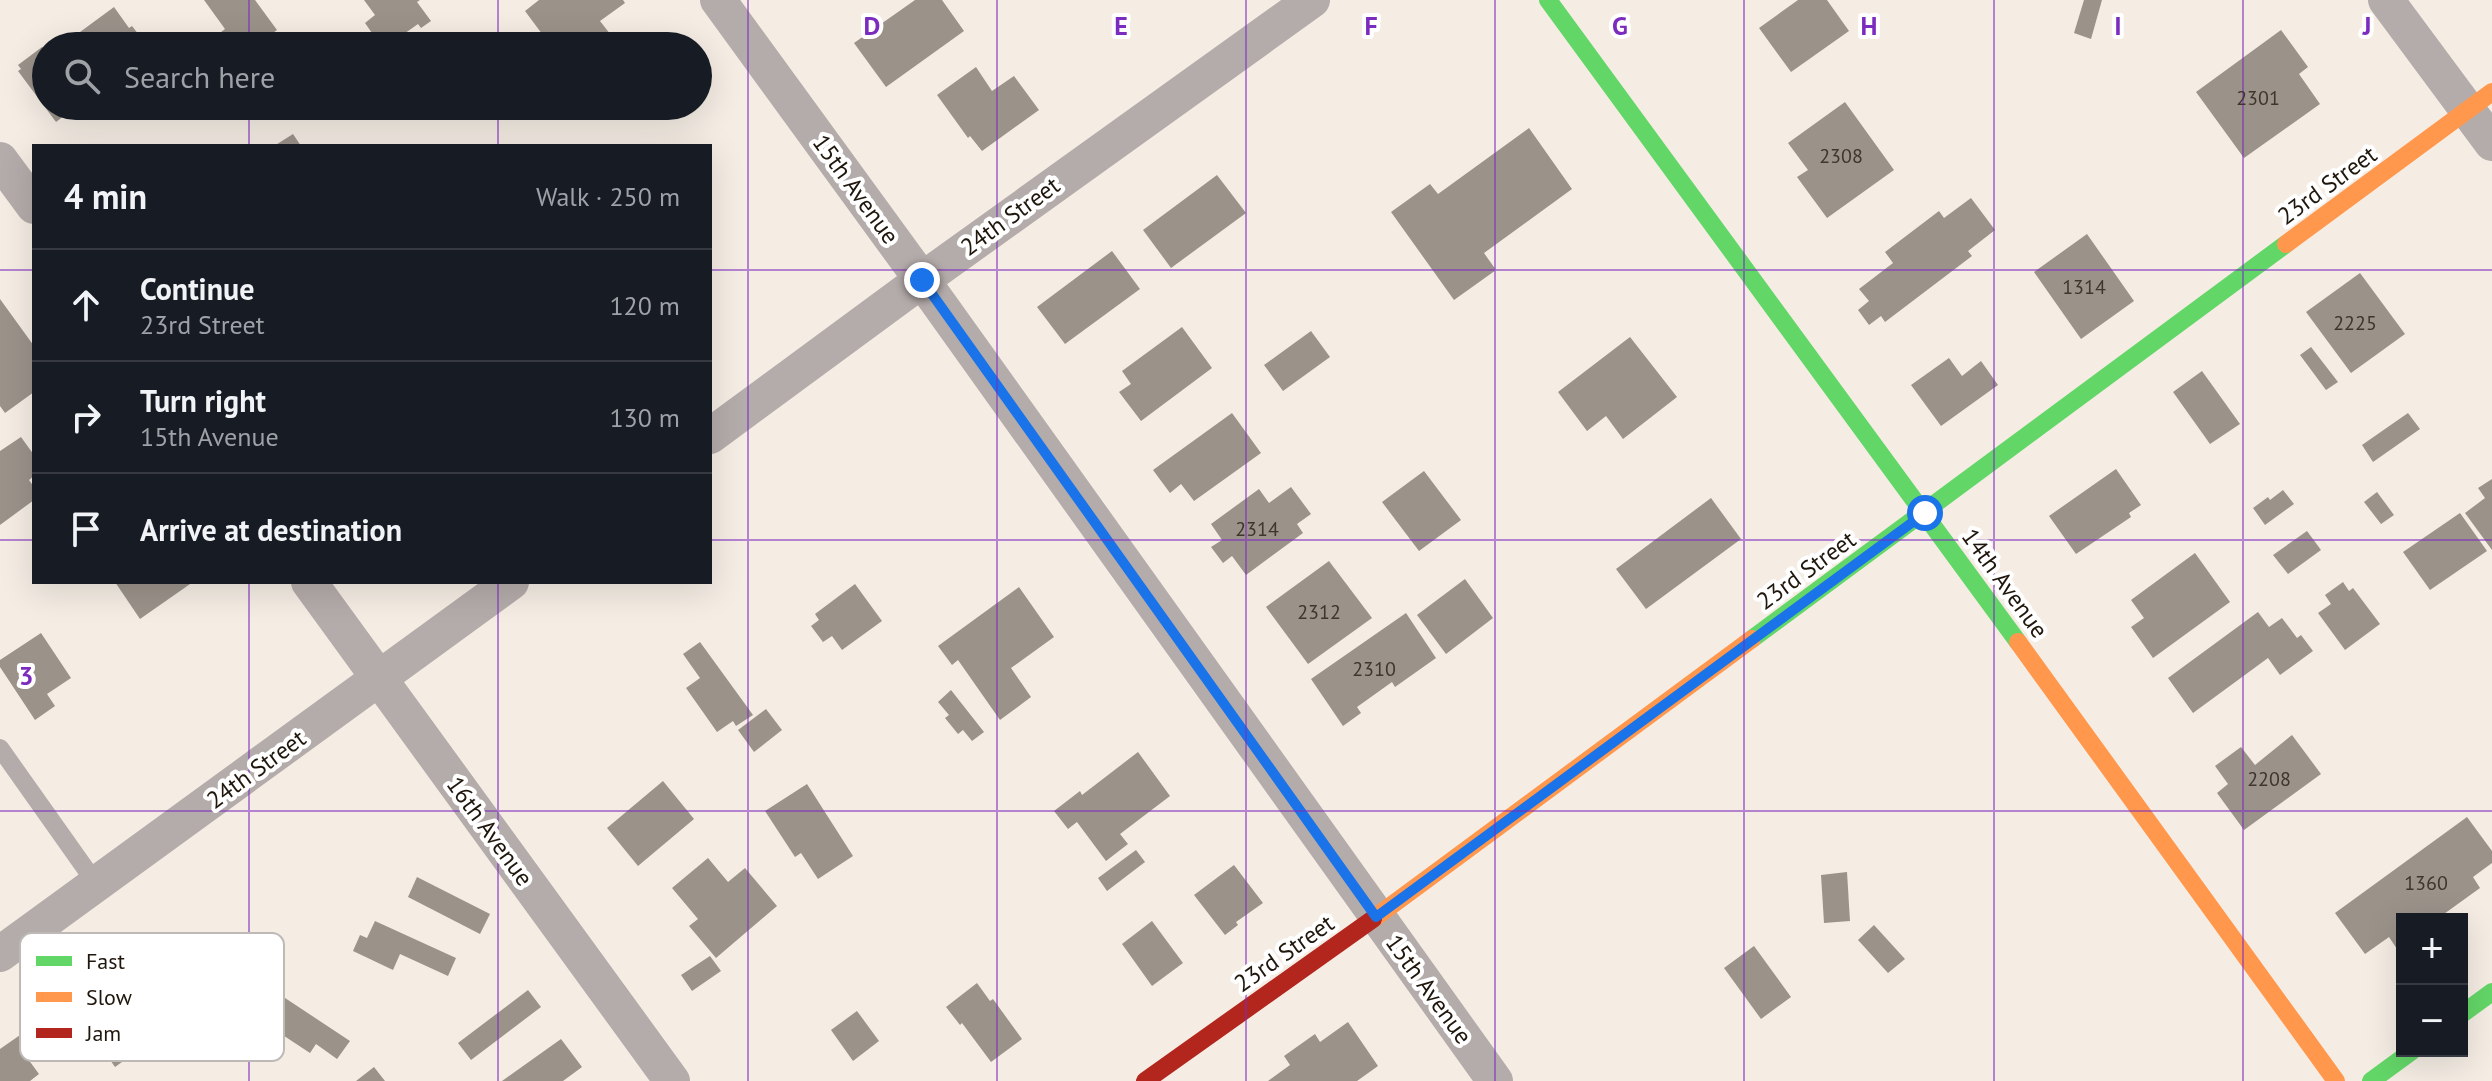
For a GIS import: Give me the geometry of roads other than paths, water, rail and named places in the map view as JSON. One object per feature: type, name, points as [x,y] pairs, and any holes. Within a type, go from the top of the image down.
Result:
[{"type":"street","name":"15th Avenue","points":[[718,0],[1495,1081]]},
{"type":"street","name":"24th Street","points":[[712,435],[1312,0]]},
{"type":"street","name":"14th Avenue","points":[[1548,0],[1925,513],[2336,1081]]},
{"type":"street","points":[[2386,0],[2480,101],[2492,143]]},
{"type":"street","name":"23rd Street","points":[[1145,1081],[1376,917],[2480,101]]},
{"type":"street","points":[[0,160],[32,203]]},
{"type":"street","name":"16th Avenue","points":[[310,584],[672,1081]]},
{"type":"street","name":"24th Street","points":[[30,933],[508,584]]},
{"type":"street","name":"24th Street","points":[[0,954],[20,940]]},
{"type":"street","points":[[2468,1010],[2492,992]]},
{"type":"street","points":[[2371,1081],[2404,1057]]},
{"type":"lane","points":[[0,748],[97,885]]}]
